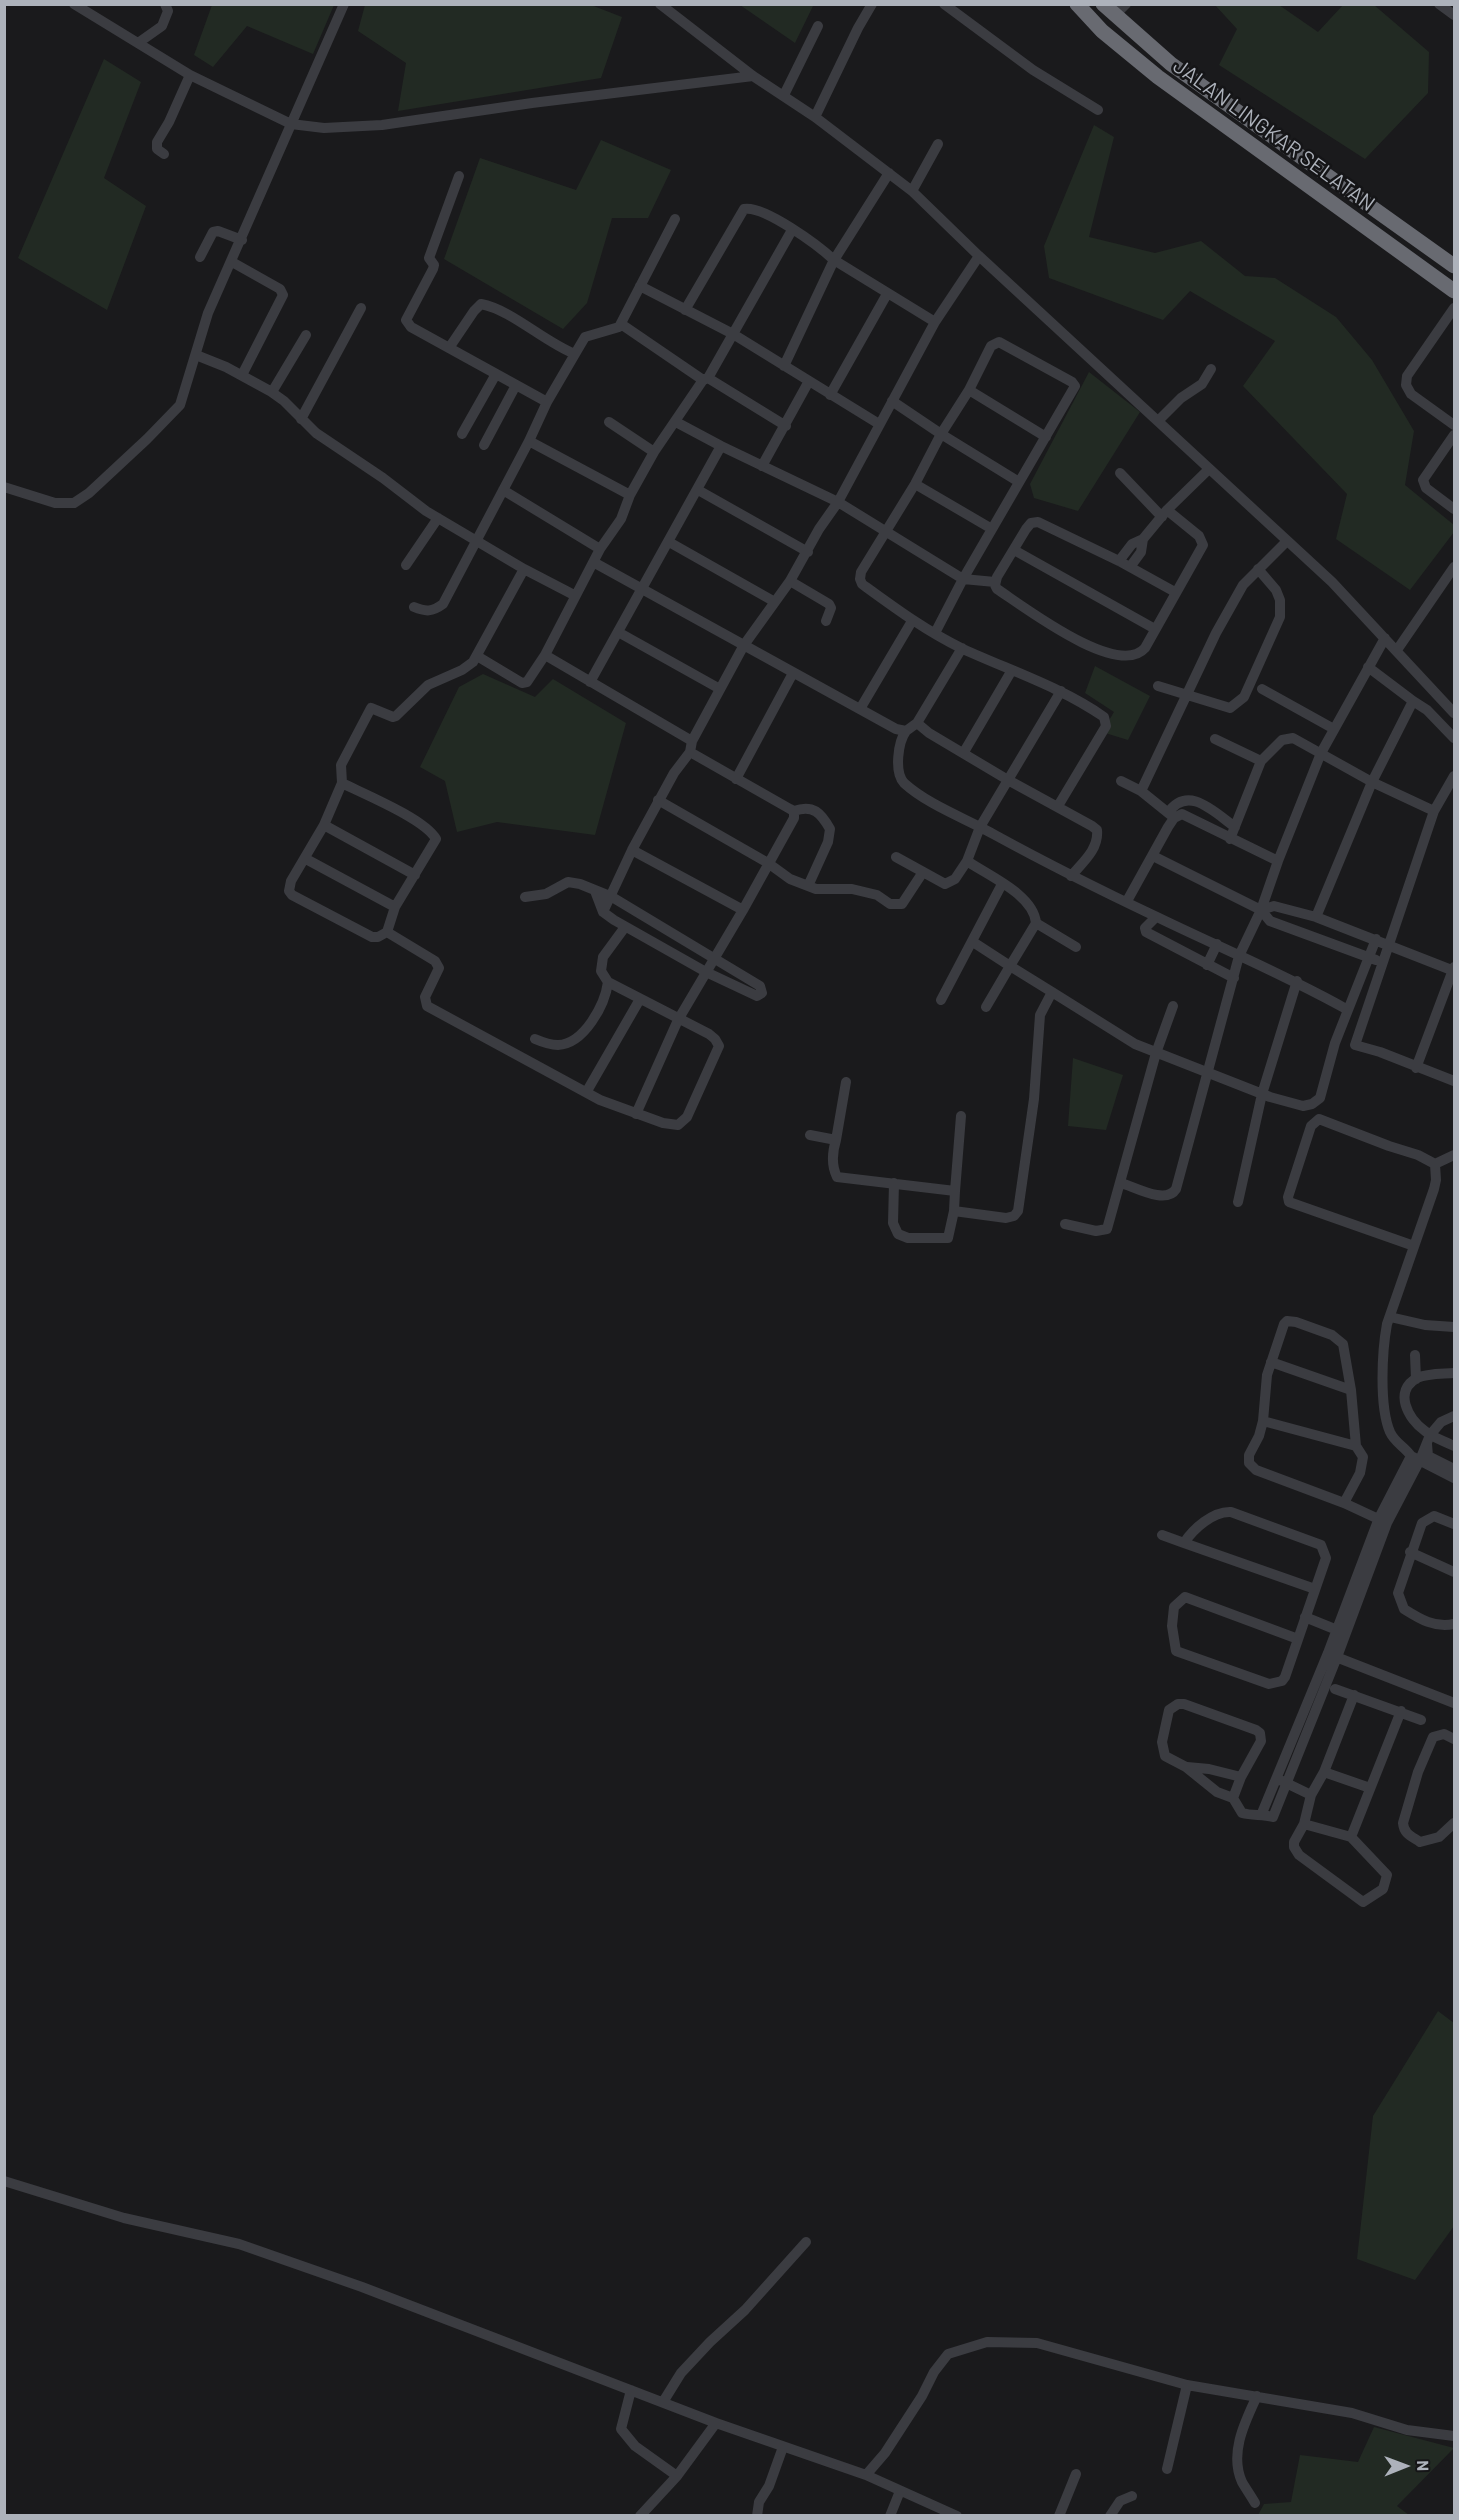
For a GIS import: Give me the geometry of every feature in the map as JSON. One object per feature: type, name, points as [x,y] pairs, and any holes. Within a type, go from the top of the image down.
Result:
[{"type":"highway","name":"JALAN LINGKAR SELATAN","points":[[1077,4],[1102,31],[1158,77],[1455,291]]},
{"type":"highway","name":"JALAN LINGKAR SELATAN","points":[[1109,10],[1171,64],[1455,266]]},
{"type":"street","points":[[74,4],[190,75],[291,124],[324,129],[382,125],[532,103],[753,76]]},
{"type":"street","points":[[138,43],[162,26],[168,11],[165,4]]},
{"type":"street","points":[[4,487],[64,504],[74,503],[89,493],[175,413],[183,398],[208,313],[243,240],[344,4]]},
{"type":"street","points":[[660,4],[753,76],[815,117],[912,191],[979,256],[1159,420],[1286,542],[1332,582],[1455,713]]},
{"type":"street","points":[[815,117],[872,4]]},
{"type":"street","points":[[944,4],[1033,70],[1098,110]]},
{"type":"street","points":[[1109,10],[1126,4]]},
{"type":"street","points":[[1439,4],[1455,15]]},
{"type":"street","points":[[784,95],[818,26]]},
{"type":"street","points":[[164,154],[158,149],[157,142],[169,122],[190,75]]},
{"type":"street","points":[[912,191],[938,144]]},
{"type":"street","points":[[784,366],[834,260],[889,173]]},
{"type":"street","points":[[459,176],[429,258],[434,266],[433,269],[406,320],[411,327],[547,402]]},
{"type":"street","points":[[685,310],[744,210],[758,210],[816,245],[834,260],[887,294],[935,322]]},
{"type":"street","points":[[414,607],[432,611],[443,604],[574,354],[585,338],[597,332],[615,329],[621,324],[675,219]]},
{"type":"street","points":[[477,656],[524,684],[545,655],[574,595],[595,563],[600,549],[618,525],[630,495],[654,452],[706,379],[792,230]]},
{"type":"street","points":[[200,257],[213,232],[218,231],[243,240]]},
{"type":"street","points":[[603,912],[658,800],[691,747],[744,645],[808,552],[819,529],[838,502],[935,322],[979,256]]},
{"type":"street","points":[[232,262],[283,292],[283,297],[242,375]]},
{"type":"street","points":[[640,285],[733,334],[879,424]]},
{"type":"street","points":[[830,395],[887,294]]},
{"type":"street","points":[[449,348],[481,304],[525,325],[562,349],[574,354]]},
{"type":"street","points":[[301,419],[362,308]]},
{"type":"street","points":[[1455,308],[1407,376],[1406,385],[1412,394],[1455,425]]},
{"type":"street","points":[[621,324],[706,379],[786,426]]},
{"type":"street","points":[[272,392],[306,335]]},
{"type":"street","points":[[935,633],[963,579],[1075,388],[1072,382],[999,342],[992,346],[969,390],[940,434],[915,484],[861,572],[860,581],[912,621],[962,648],[1061,691],[1103,716],[1107,724],[1058,806]]},
{"type":"street","points":[[196,355],[242,375],[272,392],[336,448],[383,478],[438,518],[524,569],[574,595]]},
{"type":"street","points":[[1159,420],[1181,398],[1202,384],[1211,369]]},
{"type":"street","points":[[462,435],[496,374]]},
{"type":"street","points":[[762,466],[809,381]]},
{"type":"street","points":[[484,445],[516,385]]},
{"type":"street","points":[[969,390],[1046,437]]},
{"type":"street","points":[[892,401],[940,434],[1019,482]]},
{"type":"street","points":[[609,422],[654,452]]},
{"type":"street","points":[[676,422],[838,502],[963,579],[995,582]]},
{"type":"street","points":[[1455,435],[1423,480],[1426,488],[1455,509]]},
{"type":"street","points":[[529,441],[630,495]]},
{"type":"street","points":[[590,682],[721,446]]},
{"type":"street","points":[[1119,561],[1132,544],[1143,539],[1164,513],[1209,469]]},
{"type":"street","points":[[1120,473],[1164,513],[1199,536],[1203,545],[1145,648],[1136,655],[1124,656],[1098,650],[1061,632],[997,589],[995,582],[1028,525],[1038,522],[1119,561],[1175,592]]},
{"type":"street","points":[[915,484],[993,529]]},
{"type":"street","points":[[503,490],[600,549]]},
{"type":"street","points":[[698,490],[808,552]]},
{"type":"street","points":[[406,565],[438,518]]},
{"type":"street","points":[[1130,567],[1141,552],[1143,539]]},
{"type":"street","points":[[669,542],[775,602]]},
{"type":"street","points":[[1141,791],[1216,633],[1243,585],[1286,542]]},
{"type":"street","points":[[1014,550],[1155,629]]},
{"type":"street","points":[[595,563],[860,710],[896,729],[906,731]]},
{"type":"street","points":[[1397,650],[1455,567]]},
{"type":"street","points":[[342,783],[400,812],[435,836],[436,842],[395,907],[387,932],[378,937],[372,937],[290,894],[289,886],[324,825],[342,783],[341,765],[371,708],[393,717],[396,716],[428,685],[462,670],[477,656],[524,569]]},
{"type":"street","points":[[1158,686],[1230,708],[1244,698],[1278,625],[1281,611],[1276,590],[1258,569]]},
{"type":"street","points":[[790,581],[829,604],[831,608],[826,621]]},
{"type":"street","points":[[860,710],[912,621]]},
{"type":"street","points":[[618,633],[720,689]]},
{"type":"street","points":[[1121,1183],[1163,1196],[1174,1193],[1180,1180],[1239,956],[1262,910],[1278,861],[1321,753],[1385,638]]},
{"type":"street","points":[[962,648],[917,723],[906,731],[900,743],[899,760],[903,782],[940,806],[1071,876],[1297,981],[1348,1010]]},
{"type":"street","points":[[545,655],[691,747],[736,779],[794,811]]},
{"type":"street","points":[[1368,667],[1427,710],[1455,738]]},
{"type":"street","points":[[964,752],[1012,670]]},
{"type":"street","points":[[736,779],[793,673]]},
{"type":"street","points":[[1262,689],[1334,729]]},
{"type":"street","points":[[896,856],[945,884],[949,884],[967,861],[980,827],[1061,691]]},
{"type":"street","points":[[1316,917],[1372,782],[1413,701]]},
{"type":"street","points":[[917,723],[929,733],[1008,780],[1058,806],[1097,830],[1098,839],[1095,846],[1071,876]]},
{"type":"street","points":[[1230,839],[1261,761],[1282,740],[1288,738],[1434,811]]},
{"type":"street","points":[[1215,740],[1261,761]]},
{"type":"street","points":[[1355,1045],[1434,811],[1452,791],[1455,776]]},
{"type":"street","points":[[1121,781],[1141,791],[1171,815],[1185,814],[1230,839],[1278,861]]},
{"type":"street","points":[[658,800],[768,863],[790,879],[816,889],[852,890],[877,895],[890,904],[902,904],[923,872]]},
{"type":"street","points":[[1127,901],[1153,856],[1175,804],[1183,800],[1192,800],[1235,827]]},
{"type":"street","points":[[794,811],[804,807],[812,809],[830,829],[828,842],[808,886]]},
{"type":"street","points":[[636,1113],[678,1020],[790,826],[794,811]]},
{"type":"street","points":[[324,825],[415,875]]},
{"type":"street","points":[[632,850],[743,910]]},
{"type":"street","points":[[1153,856],[1262,910],[1270,921],[1382,963]]},
{"type":"street","points":[[306,858],[395,907]]},
{"type":"street","points":[[967,861],[1028,900],[1036,916],[1036,923],[986,1007]]},
{"type":"street","points":[[525,897],[546,894],[562,884],[572,882],[612,897],[760,986],[762,993],[757,996],[706,972],[625,927],[603,912],[595,891]]},
{"type":"street","points":[[941,1000],[1002,884]]},
{"type":"street","points":[[1262,910],[1274,906],[1316,917],[1454,969],[1416,1068]]},
{"type":"street","points":[[1156,917],[1145,928],[1146,932],[1234,978]]},
{"type":"street","points":[[1036,923],[1076,947]]},
{"type":"street","points":[[1332,944],[1337,925]]},
{"type":"street","points":[[387,932],[438,964],[437,973],[425,997],[427,1006],[587,1090],[600,1100],[669,1125],[678,1125],[687,1117],[719,1046],[709,1034],[608,982],[601,971],[603,957],[625,927]]},
{"type":"street","points":[[973,942],[1126,1039],[1155,1053],[1262,1094],[1303,1106],[1316,1102],[1320,1098],[1348,1010],[1376,939]]},
{"type":"street","points":[[1207,965],[1217,944]]},
{"type":"street","points":[[1238,1202],[1262,1094],[1297,981]]},
{"type":"street","points":[[535,1039],[559,1045],[579,1036],[606,995],[608,982]]},
{"type":"street","points":[[954,1211],[1006,1218],[1014,1216],[1018,1211],[1034,1099],[1040,1015],[1052,992]]},
{"type":"street","points":[[587,1090],[640,999]]},
{"type":"street","points":[[1065,1224],[1096,1231],[1107,1229],[1155,1053],[1173,1006]]},
{"type":"street","points":[[1338,1039],[1380,1052],[1416,1068],[1455,1081]]},
{"type":"street","points":[[846,1083],[833,1160],[833,1169],[837,1177],[955,1191]]},
{"type":"street","points":[[894,1183],[893,1223],[901,1236],[946,1239],[954,1211],[962,1116]]},
{"type":"street","points":[[1414,1246],[1289,1202],[1288,1197],[1311,1126],[1319,1119],[1426,1158],[1435,1164]]},
{"type":"street","points":[[810,1136],[836,1140]]},
{"type":"street","points":[[1435,1164],[1455,1155]]},
{"type":"street","points":[[1435,1164],[1434,1189],[1389,1320],[1383,1346],[1383,1384],[1389,1430],[1396,1443],[1412,1455],[1455,1478]]},
{"type":"street","points":[[1344,1503],[1363,1465],[1363,1457],[1356,1446],[1351,1390],[1343,1344],[1332,1335],[1290,1320],[1284,1324],[1267,1375],[1263,1421],[1259,1436],[1249,1455],[1251,1466],[1383,1520]]},
{"type":"street","points":[[1389,1320],[1455,1327]]},
{"type":"street","points":[[1415,1355],[1416,1379]]},
{"type":"street","points":[[1272,1362],[1351,1390]]},
{"type":"street","points":[[1455,1372],[1416,1379],[1407,1385],[1404,1398],[1410,1418],[1428,1439],[1455,1446]]},
{"type":"street","points":[[1412,1455],[1441,1422],[1455,1416]]},
{"type":"street","points":[[1263,1421],[1356,1446]]},
{"type":"street","points":[[1333,1655],[1337,1630],[1413,1450],[1428,1439]]},
{"type":"street","points":[[1428,1439],[1428,1456],[1455,1469]]},
{"type":"street","points":[[1184,1543],[1191,1532],[1221,1512],[1241,1516],[1322,1545],[1326,1558],[1305,1617],[1298,1639],[1284,1679],[1269,1684],[1176,1651],[1172,1626],[1174,1607],[1182,1598],[1188,1597],[1298,1639]]},
{"type":"street","points":[[1455,1524],[1434,1516],[1422,1523],[1410,1552],[1398,1593],[1404,1609],[1426,1622],[1438,1625],[1455,1624]]},
{"type":"street","points":[[1233,1798],[1241,1777],[1261,1741],[1259,1731],[1180,1704],[1169,1710],[1162,1742],[1165,1756],[1186,1767],[1217,1792],[1233,1798],[1242,1814],[1262,1813],[1282,1781],[1333,1655],[1383,1520]]},
{"type":"street","points":[[1162,1535],[1315,1589]]},
{"type":"street","points":[[1410,1552],[1455,1572]]},
{"type":"street","points":[[1305,1617],[1337,1630]]},
{"type":"street","points":[[1333,1655],[1455,1703]]},
{"type":"street","points":[[1335,1689],[1421,1720]]},
{"type":"street","points":[[1304,1824],[1351,1837],[1387,1875],[1383,1889],[1363,1902],[1299,1855],[1294,1847],[1294,1842],[1304,1824],[1311,1795],[1324,1772],[1354,1695]]},
{"type":"street","points":[[1351,1837],[1401,1711]]},
{"type":"street","points":[[1455,1739],[1444,1734],[1433,1737],[1418,1772],[1403,1822],[1404,1829],[1409,1836],[1420,1842],[1439,1837],[1455,1823]]},
{"type":"street","points":[[1186,1767],[1209,1769],[1241,1777]]},
{"type":"street","points":[[1324,1772],[1370,1788]]},
{"type":"street","points":[[1282,1781],[1311,1795]]},
{"type":"street","points":[[4,2181],[124,2218],[239,2244],[362,2287],[716,2423],[866,2475],[957,2516]]},
{"type":"street","points":[[663,2402],[681,2373],[745,2310],[806,2242]]},
{"type":"street","points":[[866,2475],[885,2453],[922,2396],[934,2372],[948,2354],[969,2346],[1006,2341],[1037,2343],[1187,2385],[1352,2413],[1407,2430],[1455,2436]]},
{"type":"street","points":[[1167,2469],[1187,2385]]},
{"type":"street","points":[[631,2390],[621,2429],[634,2446],[677,2476]]},
{"type":"street","points":[[1255,2503],[1242,2482],[1238,2446],[1240,2434],[1257,2396]]},
{"type":"street","points":[[640,2516],[677,2476],[716,2423]]},
{"type":"street","points":[[757,2516],[759,2502],[769,2486],[783,2447]]},
{"type":"street","points":[[1059,2516],[1076,2474]]},
{"type":"street","points":[[890,2516],[900,2491]]},
{"type":"street","points":[[1110,2516],[1120,2501],[1132,2496]]},
{"type":"shaded area","points":[[212,4],[334,5],[313,54],[247,26],[213,67],[194,55]]},
{"type":"shaded area","points":[[810,4],[813,6],[795,43],[740,5]]},
{"type":"shaded area","points":[[365,5],[591,5],[622,17],[601,78],[398,111],[406,63],[358,31]]},
{"type":"shaded area","points":[[1215,5],[1279,5],[1318,32],[1343,5],[1374,5],[1429,52],[1428,93],[1365,159],[1219,65],[1237,29]]},
{"type":"shaded area","points":[[104,59],[141,82],[104,178],[146,206],[107,310],[18,258]]},
{"type":"shaded area","points":[[1094,125],[1114,137],[1089,237],[1155,253],[1201,241],[1245,276],[1275,278],[1336,317],[1372,360],[1414,431],[1405,485],[1454,525],[1454,532],[1410,590],[1336,539],[1347,494],[1243,386],[1275,341],[1190,291],[1163,320],[1049,278],[1044,246]]},
{"type":"shaded area","points":[[601,140],[671,170],[648,218],[612,218],[587,303],[563,329],[444,259],[480,158],[576,190]]},
{"type":"shaded area","points":[[1089,372],[1140,412],[1078,511],[1034,498],[1030,484]]},
{"type":"shaded area","points":[[1095,666],[1150,696],[1128,740],[1102,732],[1114,712],[1085,693]]},
{"type":"shaded area","points":[[483,674],[535,697],[553,679],[626,723],[595,835],[497,822],[457,832],[445,781],[420,767],[459,687]]},
{"type":"shaded area","points":[[1073,1058],[1123,1075],[1106,1130],[1068,1126]]},
{"type":"shaded area","points":[[1438,2011],[1454,2023],[1454,2226],[1415,2280],[1357,2259],[1373,2116]]},
{"type":"shaded area","points":[[1374,2427],[1454,2448],[1397,2506],[1409,2515],[1258,2515],[1264,2504],[1291,2502],[1300,2455],[1358,2462]]}]
